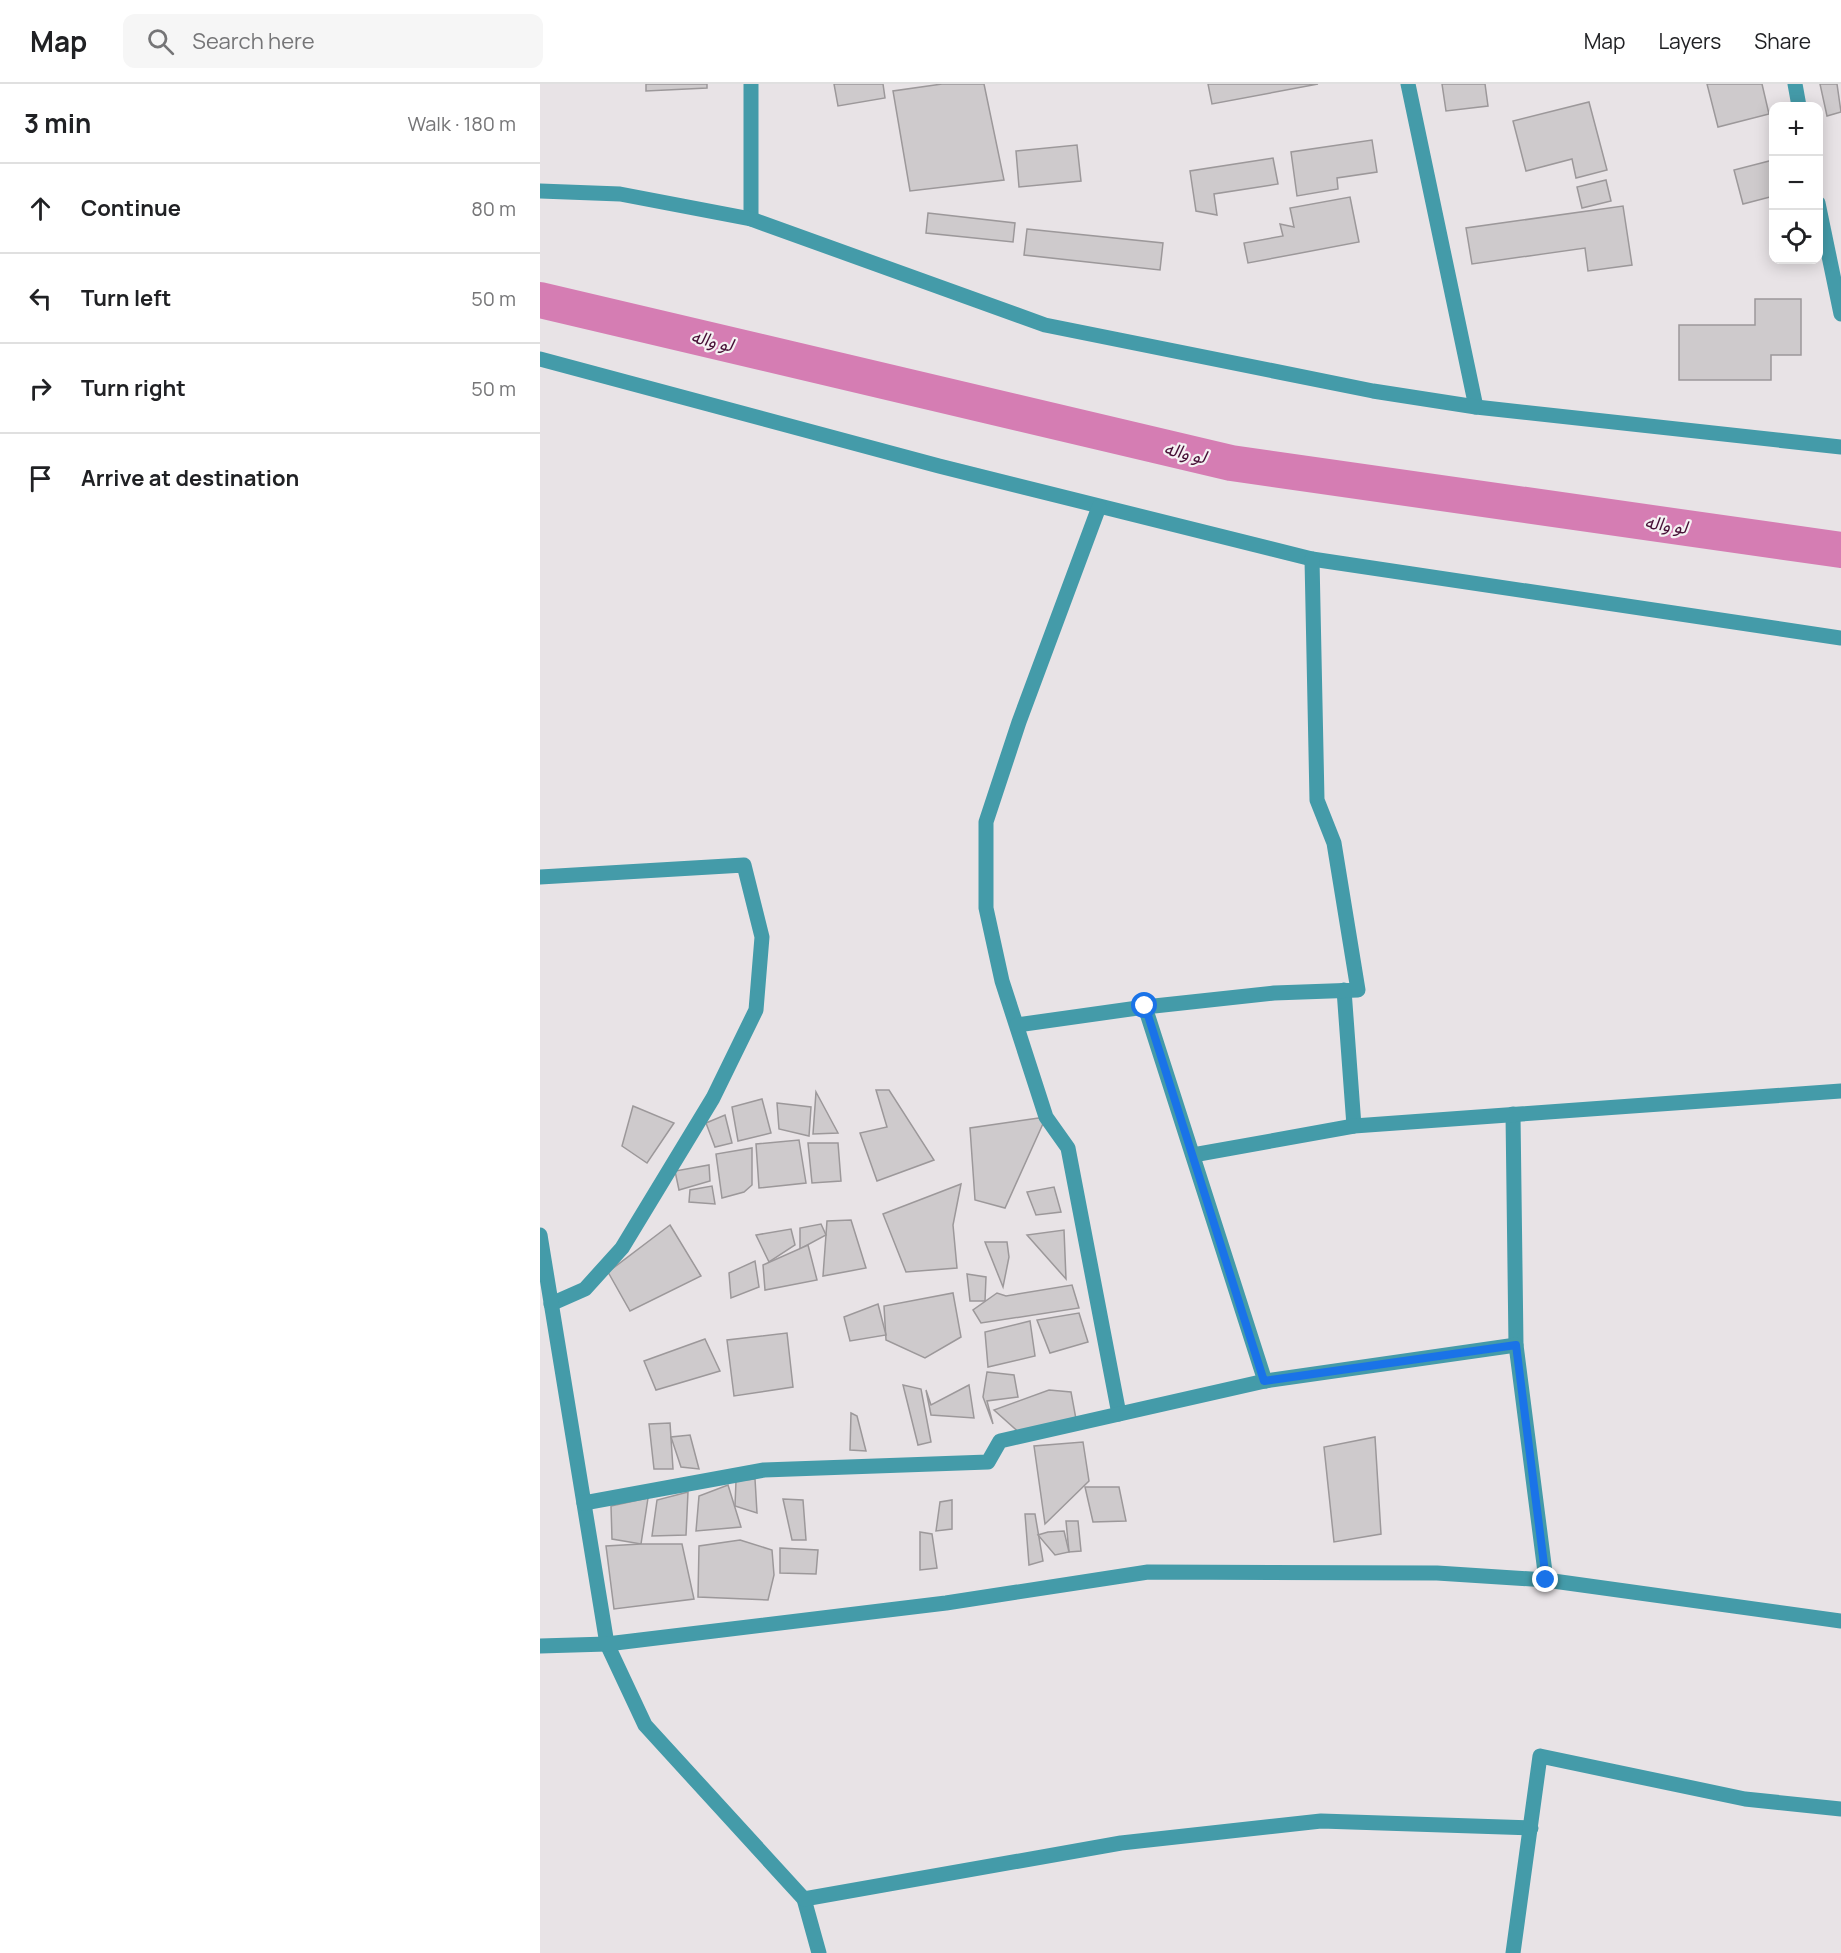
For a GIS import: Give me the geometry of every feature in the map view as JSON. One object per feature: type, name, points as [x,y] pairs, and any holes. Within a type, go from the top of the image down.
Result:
[{"type":"street","points":[[751,84],[751,219]]},
{"type":"street","points":[[1408,84],[1476,407]]},
{"type":"street","points":[[1795,84],[1798,102]]},
{"type":"street","points":[[540,191],[620,194],[751,219],[1045,325],[1372,391],[1476,407],[1841,447]]},
{"type":"street","points":[[1820,210],[1841,314]]},
{"type":"street","points":[[540,359],[1099,507],[1312,559],[1841,638]]},
{"type":"street","points":[[1099,507],[1019,722],[986,822],[986,908],[1002,981],[1046,1117],[1068,1148],[1119,1414]]},
{"type":"street","points":[[1017,1024],[1145,1006],[1274,993],[1358,990],[1334,843],[1317,800],[1312,559]]},
{"type":"street","points":[[540,877],[744,865],[762,937],[756,1010],[713,1098],[622,1248],[585,1288],[551,1304]]},
{"type":"street","points":[[1344,990],[1354,1126]]},
{"type":"street","points":[[1145,1006],[1264,1381]]},
{"type":"street","points":[[1193,1155],[1354,1126],[1841,1091]]},
{"type":"street","points":[[1513,1114],[1516,1345],[1546,1580]]},
{"type":"street","points":[[540,1235],[607,1644],[645,1725],[804,1899],[819,1953]]},
{"type":"street","points":[[584,1503],[764,1470],[988,1462],[1000,1441],[1264,1381],[1516,1345]]},
{"type":"street","points":[[540,1646],[607,1644],[946,1603],[1148,1572],[1437,1573],[1546,1580],[1841,1621]]},
{"type":"street","points":[[1513,1953],[1540,1756],[1745,1799],[1841,1809]]},
{"type":"street","points":[[804,1899],[1121,1843],[1321,1821],[1531,1828]]},
{"type":"building","points":[[646,84],[707,84],[707,88],[646,91]]},
{"type":"building","points":[[834,84],[883,84],[885,98],[838,106]]},
{"type":"building","points":[[942,84],[984,84],[1004,180],[910,191],[893,91]]},
{"type":"building","points":[[1208,84],[1318,84],[1212,104]]},
{"type":"building","points":[[1442,84],[1485,84],[1488,106],[1446,111]]},
{"type":"building","points":[[1707,84],[1762,84],[1769,114],[1718,127]]},
{"type":"building","points":[[1820,84],[1837,84],[1841,112],[1827,116]]},
{"type":"building","points":[[1589,102],[1607,170],[1576,178],[1572,159],[1526,171],[1513,121]]},
{"type":"building","points":[[1372,140],[1377,172],[1337,178],[1338,189],[1297,196],[1291,152]]},
{"type":"building","points":[[1077,145],[1081,181],[1019,187],[1016,151]]},
{"type":"building","points":[[1273,158],[1278,184],[1214,194],[1217,215],[1196,211],[1190,171]]},
{"type":"building","points":[[1769,161],[1769,197],[1743,204],[1734,170]]},
{"type":"building","points":[[1606,180],[1611,201],[1582,208],[1577,187]]},
{"type":"building","points":[[1350,197],[1359,242],[1248,263],[1244,243],[1283,236],[1280,224],[1294,227],[1290,208]]},
{"type":"building","points":[[1623,206],[1632,265],[1588,271],[1585,248],[1472,264],[1466,228]]},
{"type":"building","points":[[928,213],[1015,223],[1013,242],[926,233]]},
{"type":"building","points":[[1027,229],[1163,243],[1160,270],[1024,255]]},
{"type":"building","points":[[1755,299],[1801,299],[1801,355],[1771,355],[1771,380],[1679,380],[1679,325],[1755,325]]},
{"type":"building","points":[[876,1090],[889,1090],[934,1160],[877,1181],[860,1133],[887,1127]]},
{"type":"building","points":[[816,1092],[838,1133],[813,1134]]},
{"type":"building","points":[[762,1099],[771,1133],[738,1141],[732,1107]]},
{"type":"building","points":[[777,1103],[811,1107],[809,1136],[779,1129]]},
{"type":"building","points":[[633,1106],[674,1123],[647,1163],[622,1146]]},
{"type":"building","points":[[725,1115],[732,1143],[715,1147],[706,1123]]},
{"type":"building","points":[[1046,1117],[1005,1208],[975,1200],[970,1128]]},
{"type":"building","points":[[799,1140],[806,1183],[759,1188],[756,1144]]},
{"type":"building","points":[[808,1143],[838,1143],[841,1181],[812,1183]]},
{"type":"building","points":[[752,1148],[752,1185],[744,1192],[722,1198],[716,1154]]},
{"type":"building","points":[[709,1165],[710,1181],[679,1190],[675,1171]]},
{"type":"building","points":[[961,1184],[953,1225],[957,1268],[906,1272],[883,1214]]},
{"type":"building","points":[[712,1186],[715,1204],[689,1202],[690,1190]]},
{"type":"building","points":[[1054,1187],[1061,1212],[1036,1215],[1027,1192]]},
{"type":"building","points":[[851,1220],[866,1268],[823,1276],[827,1221]]},
{"type":"building","points":[[821,1224],[826,1235],[800,1249],[800,1228]]},
{"type":"building","points":[[670,1225],[701,1276],[630,1311],[608,1272]]},
{"type":"building","points":[[791,1229],[795,1245],[769,1262],[756,1235]]},
{"type":"building","points":[[1064,1230],[1066,1279],[1027,1235]]},
{"type":"building","points":[[985,1242],[1007,1242],[1009,1257],[1003,1287]]},
{"type":"building","points":[[808,1245],[817,1280],[765,1290],[763,1265]]},
{"type":"building","points":[[755,1261],[759,1287],[731,1298],[729,1273]]},
{"type":"building","points":[[967,1274],[986,1277],[985,1301],[970,1301]]},
{"type":"building","points":[[1072,1285],[1079,1308],[981,1323],[973,1310],[997,1293],[1006,1296]]},
{"type":"building","points":[[953,1293],[961,1337],[925,1358],[886,1340],[884,1306]]},
{"type":"building","points":[[878,1304],[886,1335],[850,1341],[844,1317]]},
{"type":"building","points":[[1079,1313],[1088,1342],[1050,1353],[1037,1320]]},
{"type":"building","points":[[1030,1321],[1035,1356],[988,1367],[985,1332]]},
{"type":"building","points":[[787,1333],[793,1387],[734,1396],[727,1340]]},
{"type":"building","points":[[705,1339],[720,1371],[656,1390],[644,1361]]},
{"type":"building","points":[[987,1372],[1014,1375],[1018,1397],[987,1401],[993,1424],[983,1397]]},
{"type":"building","points":[[903,1385],[921,1389],[931,1442],[918,1445]]},
{"type":"building","points":[[969,1385],[974,1418],[931,1415],[926,1390],[931,1405]]},
{"type":"building","points":[[1049,1390],[1071,1392],[1076,1419],[1023,1436],[994,1410]]},
{"type":"building","points":[[851,1413],[857,1416],[866,1451],[850,1450]]},
{"type":"building","points":[[670,1423],[673,1469],[654,1469],[649,1424]]},
{"type":"building","points":[[690,1435],[699,1469],[681,1467],[671,1437]]},
{"type":"building","points":[[1375,1437],[1381,1534],[1334,1542],[1324,1447]]},
{"type":"building","points":[[1083,1442],[1089,1481],[1045,1524],[1034,1446]]},
{"type":"building","points":[[755,1479],[757,1513],[735,1506],[736,1481]]},
{"type":"building","points":[[728,1485],[741,1527],[696,1531],[699,1496]]},
{"type":"building","points":[[1085,1487],[1119,1487],[1126,1521],[1093,1522]]},
{"type":"building","points":[[688,1492],[686,1535],[652,1536],[657,1500]]},
{"type":"building","points":[[648,1498],[641,1544],[612,1539],[611,1506]]},
{"type":"building","points":[[783,1499],[803,1500],[806,1540],[792,1540]]},
{"type":"building","points":[[952,1500],[952,1529],[936,1531],[940,1502]]},
{"type":"building","points":[[1025,1514],[1035,1514],[1043,1561],[1029,1565]]},
{"type":"building","points":[[1066,1521],[1078,1521],[1081,1551],[1069,1552]]},
{"type":"building","points":[[1064,1531],[1069,1552],[1055,1555],[1038,1535],[1048,1532]]},
{"type":"building","points":[[920,1532],[932,1534],[937,1568],[920,1570]]},
{"type":"building","points":[[740,1540],[772,1550],[774,1575],[768,1600],[698,1597],[699,1546]]},
{"type":"building","points":[[682,1544],[694,1599],[614,1609],[606,1546]]},
{"type":"building","points":[[780,1548],[818,1550],[816,1574],[780,1573]]},
{"type":"waterway","name":"لو واله","points":[[540,300],[1231,463],[1841,550]]},
{"type":"route","points":[[1145,1006],[1264,1381],[1516,1345],[1546,1580]]}]
